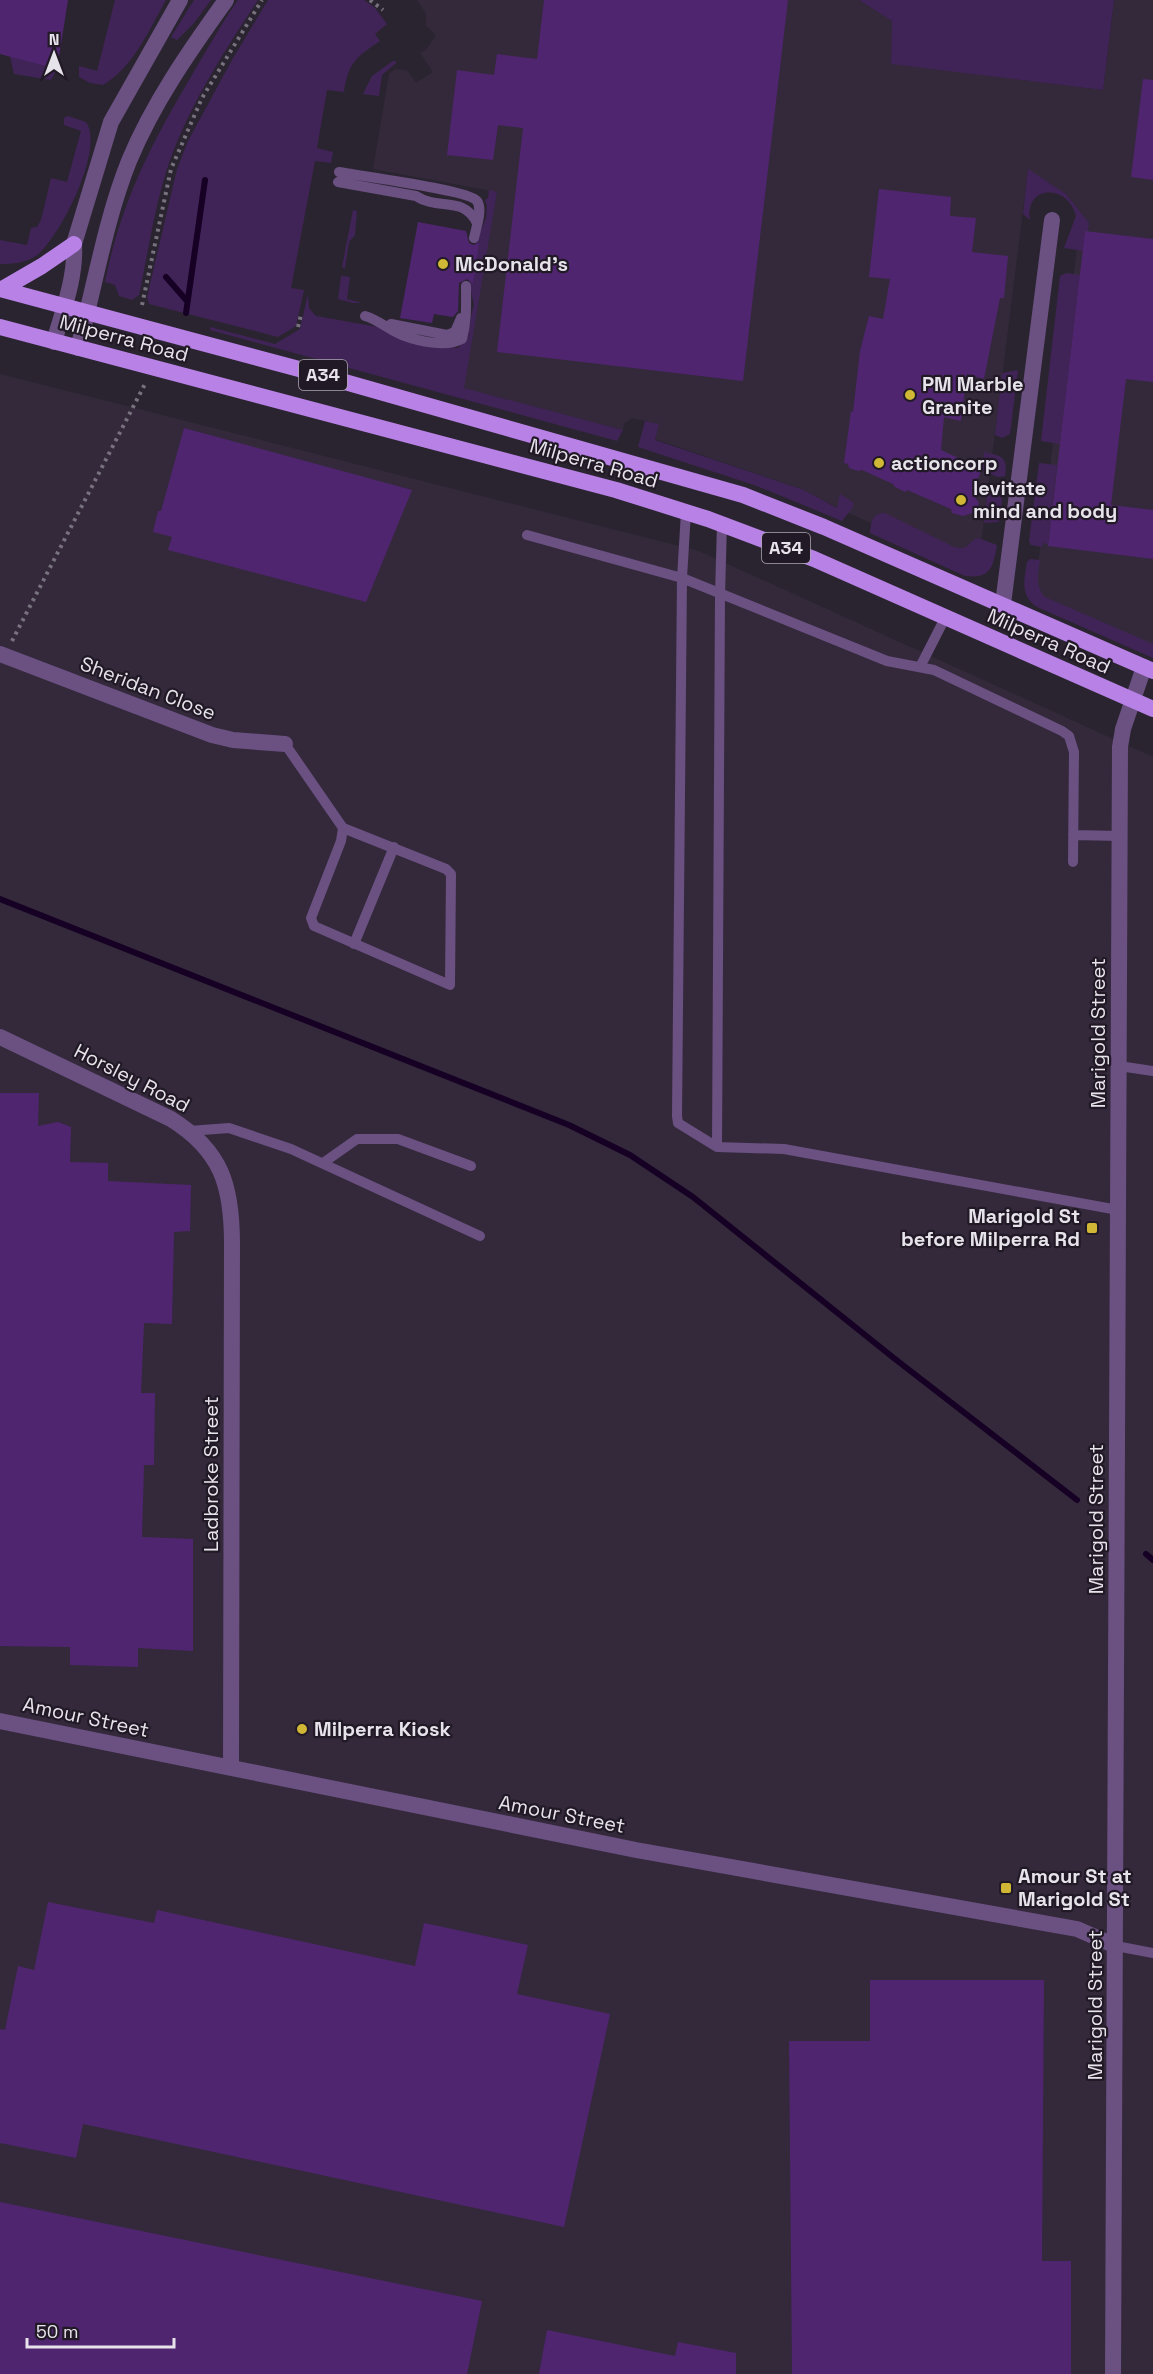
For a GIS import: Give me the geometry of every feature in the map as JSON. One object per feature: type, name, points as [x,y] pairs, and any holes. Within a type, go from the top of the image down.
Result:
[{"type":"highway","points":[[1,289],[42,266],[74,244]]},
{"type":"highway","name":"Milperra Road","points":[[1,289],[299,369],[712,485],[780,509],[1148,669]]},
{"type":"highway","name":"Milperra Road","points":[[0,327],[604,486],[686,512],[814,559],[1153,709]]},
{"type":"street","points":[[54,342],[75,261],[74,244],[111,122],[180,0]]},
{"type":"street","points":[[78,348],[111,216],[129,162],[166,89],[226,0]]},
{"type":"street","points":[[1003,604],[1052,220]]},
{"type":"street","name":"Sheridan Close","points":[[2,654],[212,735],[233,740],[285,744]]},
{"type":"street","name":"Marigold Street","points":[[1113,2374],[1120,747],[1132,701],[1148,669]]},
{"type":"street","name":"Horsley Road","points":[[0,1037],[156,1111],[189,1131],[217,1163],[225,1181]]},
{"type":"street","name":"Ladbroke Street","points":[[225,1181],[230,1200],[232,1236],[231,1768]]},
{"type":"street","name":"Amour Street","points":[[0,1721],[636,1850],[1077,1929],[1116,1946]]},
{"type":"lane","points":[[338,177],[416,196],[424,201],[466,208],[477,223],[474,237]]},
{"type":"lane","points":[[365,316],[379,320],[404,336],[446,344],[455,343],[462,339],[464,332],[468,305],[466,287]]},
{"type":"lane","points":[[686,512],[682,578],[677,1116],[682,1127],[717,1147],[784,1149],[1118,1210]]},
{"type":"lane","points":[[717,1147],[722,524]]},
{"type":"lane","points":[[527,535],[682,578],[887,661],[934,670],[1062,731],[1069,736],[1074,752],[1073,862]]},
{"type":"lane","points":[[920,668],[945,618]]},
{"type":"lane","points":[[285,744],[343,828],[446,869],[451,874],[450,985],[314,926],[311,918],[341,841],[343,828]]},
{"type":"lane","points":[[1073,835],[1120,836]]},
{"type":"lane","points":[[354,944],[394,847]]},
{"type":"lane","points":[[1119,1066],[1153,1071]]},
{"type":"lane","points":[[189,1131],[229,1128],[291,1149],[480,1236]]},
{"type":"lane","points":[[322,1163],[357,1139],[398,1139],[471,1166]]},
{"type":"lane","points":[[1116,1946],[1153,1953]]},
{"type":"path","points":[[142,304],[171,169],[202,98],[262,0]]},
{"type":"path","points":[[370,0],[383,10]]},
{"type":"path","points":[[298,327],[301,315]]},
{"type":"path","points":[[2,654],[146,384]]},
{"type":"shaded area","points":[[115,0],[166,0],[140,47],[114,78],[103,85],[90,83],[79,77],[79,66],[97,71]]},
{"type":"shaded area","points":[[194,0],[211,0],[194,23],[177,40],[171,37]]},
{"type":"shaded area","points":[[238,0],[258,0],[195,103],[175,147],[158,200],[139,295],[132,300],[119,296],[115,285],[105,282],[120,226],[139,174],[177,100]]},
{"type":"shaded area","points":[[268,0],[364,0],[375,8],[387,24],[375,34],[380,41],[354,62],[348,74],[344,92],[327,90],[317,148],[333,152],[331,163],[315,161],[291,288],[304,290],[296,326],[278,337],[149,304],[147,297],[177,169],[188,141]]},
{"type":"shaded area","points":[[417,0],[859,0],[892,21],[891,63],[1103,90],[1114,0],[1153,0],[1153,648],[1048,602],[1037,592],[1037,573],[1080,223],[1088,223],[1066,194],[1028,170],[981,544],[957,563],[804,490],[655,439],[658,424],[632,418],[624,424],[623,430],[463,388],[497,192],[373,169],[389,74],[395,69],[407,70],[416,83],[433,72],[420,53],[426,50],[436,35],[426,26],[426,14]]},
{"type":"shaded area","points":[[859,0],[1114,0],[1103,90],[891,64],[892,21]]},
{"type":"shaded area","points":[[10,56],[57,69],[51,80],[14,74]]},
{"type":"shaded area","points":[[393,61],[396,63],[382,75],[379,96],[363,94],[372,76]]},
{"type":"shaded area","points":[[68,116],[86,122],[90,134],[90,151],[77,192],[57,231],[36,256],[19,263],[0,264],[0,240],[27,245],[31,228],[37,227],[41,220],[51,178],[67,182],[81,131],[64,125],[64,118]]},
{"type":"shaded area","points":[[1028,169],[1066,194],[1089,223],[1088,231],[1085,231],[1083,251],[1064,248],[1076,216],[1065,198],[1048,192],[1040,195],[1030,208],[1030,220],[1023,214]]},
{"type":"shaded area","points":[[489,190],[497,192],[464,388],[623,430],[617,441],[210,330],[210,327],[275,344],[300,329],[308,294],[309,308],[316,316],[378,327],[402,340],[458,348],[468,337],[474,305],[469,283],[477,240],[486,218],[485,200],[488,198]]},
{"type":"shaded area","points":[[353,210],[357,211],[355,235],[349,242],[345,268],[342,267]]},
{"type":"shaded area","points":[[1066,273],[1080,275],[1060,444],[1041,441],[1060,276]]},
{"type":"shaded area","points":[[341,276],[350,277],[347,299],[361,303],[338,299]]},
{"type":"shaded area","points":[[1018,370],[1010,434],[1002,438],[995,435],[1002,373]]},
{"type":"shaded area","points":[[0,374],[699,551],[1153,757],[1153,2374],[0,2374]]},
{"type":"shaded area","points":[[645,421],[659,424],[655,440],[804,490],[837,508],[840,494],[853,502],[853,507],[842,521],[757,486],[638,447]]},
{"type":"shaded area","points":[[984,452],[1002,458],[1006,465],[1005,476],[996,476],[982,469]]},
{"type":"shaded area","points":[[1039,463],[1057,465],[1048,544],[1043,543],[1042,547],[1031,545],[1029,541]]},
{"type":"shaded area","points":[[988,488],[996,491],[1002,499],[999,522],[984,523]]},
{"type":"shaded area","points":[[885,513],[954,547],[966,547],[978,538],[997,545],[992,565],[980,576],[965,576],[870,533],[875,517]]},
{"type":"shaded area","points":[[1030,559],[1040,560],[1038,584],[1045,597],[1153,644],[1153,658],[1037,607],[1028,598],[1025,587],[1027,562]]},
{"type":"building","points":[[0,0],[68,0],[57,69],[0,54]]},
{"type":"building","points":[[544,0],[788,0],[743,381],[497,352],[523,128],[498,125],[493,160],[447,155],[457,70],[494,75],[497,54],[537,59]]},
{"type":"building","points":[[1143,79],[1153,80],[1153,180],[1131,177]]},
{"type":"building","points":[[879,189],[951,197],[950,216],[976,218],[972,252],[1008,256],[1004,298],[1000,298],[984,379],[967,374],[961,421],[944,417],[941,450],[982,469],[972,493],[979,503],[975,512],[963,516],[952,513],[951,509],[907,490],[905,492],[862,470],[849,468],[848,464],[844,463],[860,351],[869,316],[883,319],[890,279],[869,277]]},
{"type":"building","name":"McDonald's","points":[[418,222],[466,231],[469,243],[473,245],[479,243],[473,283],[467,279],[459,283],[458,311],[453,317],[434,314],[432,323],[400,318]]},
{"type":"building","points":[[1085,231],[1153,239],[1153,382],[1126,379],[1111,505],[1153,510],[1153,559],[1048,546]]},
{"type":"building","points":[[184,428],[412,490],[366,602],[168,550],[172,537],[153,532]]},
{"type":"building","points":[[0,1093],[39,1093],[38,1126],[58,1122],[71,1127],[70,1162],[108,1163],[108,1181],[191,1185],[190,1231],[174,1232],[172,1324],[144,1323],[141,1393],[155,1393],[154,1465],[144,1465],[142,1537],[193,1539],[193,1651],[138,1648],[138,1667],[70,1665],[70,1647],[0,1646]]},
{"type":"building","points":[[48,1902],[154,1923],[157,1910],[415,1966],[424,1923],[528,1945],[517,1994],[610,2014],[564,2227],[83,2124],[76,2158],[0,2143],[0,2029],[5,2030],[18,1966],[34,1970]]},
{"type":"building","points":[[870,1980],[1044,1980],[1042,2261],[1071,2261],[1071,2374],[792,2374],[789,2041],[870,2041]]},
{"type":"building","points":[[0,2202],[482,2301],[467,2374],[0,2374]]},
{"type":"building","points":[[547,2330],[675,2356],[678,2342],[736,2353],[736,2374],[539,2374]]},
{"type":"waterway","points":[[186,313],[205,180]]},
{"type":"waterway","points":[[166,277],[187,301]]},
{"type":"waterway","points":[[0,899],[569,1125],[630,1155],[693,1197],[895,1359],[1077,1500]]},
{"type":"waterway","points":[[1146,1554],[1153,1560]]},
{"type":"place","name":"McDonald's","points":[[443,264]]},
{"type":"place","name":"PM Marble Granite","points":[[910,395]]},
{"type":"place","name":"actioncorp","points":[[879,463]]},
{"type":"place","name":"levitate mind and body","points":[[961,500]]},
{"type":"place","name":"Marigold St before Milperra Rd","points":[[1092,1228]]},
{"type":"place","name":"Milperra Kiosk","points":[[302,1729]]},
{"type":"place","name":"Amour St at Marigold St","points":[[1006,1888]]}]
